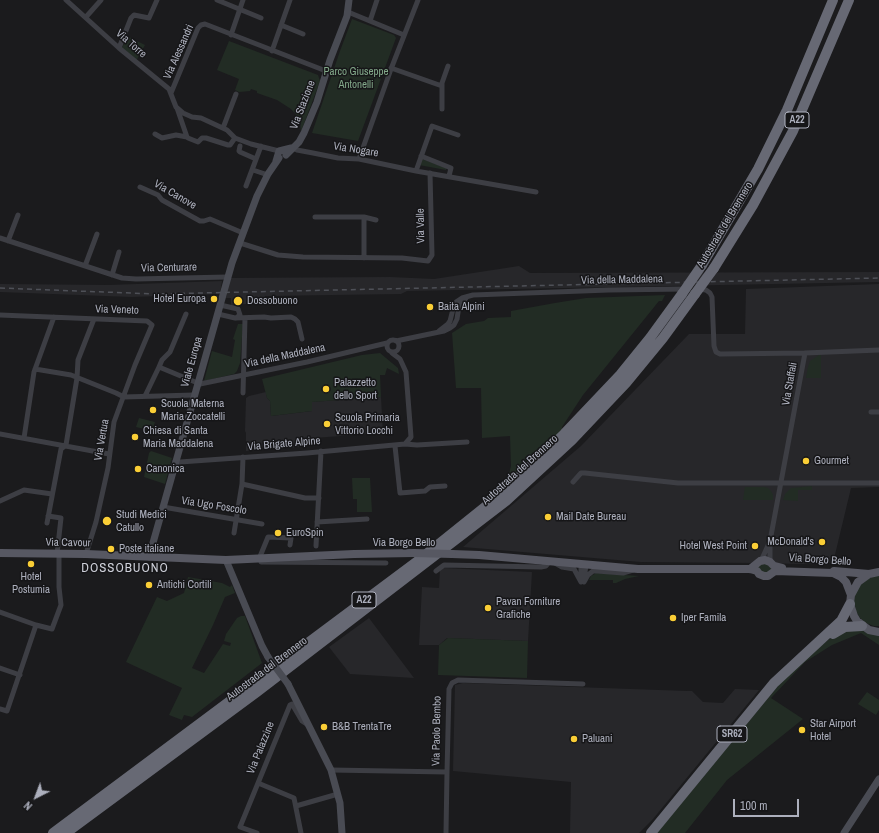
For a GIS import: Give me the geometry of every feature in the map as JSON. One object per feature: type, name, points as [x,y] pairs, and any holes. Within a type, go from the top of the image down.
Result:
[{"type":"highway","name":"Autostrada del Brennero","points":[[53,833],[418,560],[500,495],[564,434],[620,375],[650,338],[702,265],[758,170],[788,110],[833,0]]},
{"type":"highway","name":"Autostrada del Brennero","points":[[66,833],[256,692],[506,501],[572,440],[626,383],[663,338],[714,268],[753,205],[793,131],[849,0]]},
{"type":"highway","name":"SR62","points":[[651,833],[774,683],[841,621],[851,599]]},
{"type":"highway","name":"SR62","points":[[820,641],[846,627],[862,626]]},
{"type":"main road","name":"Via Borgo Bello","points":[[229,560],[354,554],[414,553],[478,555],[638,569],[756,566],[765,560],[771,562],[778,568],[820,569],[869,574],[879,572]]},
{"type":"main road","name":"Via Cavour","points":[[0,554],[86,554],[229,560]]},
{"type":"main road","name":"Via Borgo Bello","points":[[771,562],[773,569],[772,572]]},
{"type":"main road","name":"Via Borgo Bello","points":[[756,566],[759,574],[764,576],[768,576],[772,572],[780,571],[833,573],[841,577],[846,582],[854,616],[862,626]]},
{"type":"main road","name":"Via Borgo Bello","points":[[851,599],[858,582],[869,574]]},
{"type":"main road","name":"SR62","points":[[862,626],[869,630],[879,632]]},
{"type":"street","name":"Via Torre","points":[[66,0],[119,48],[169,89],[186,137]]},
{"type":"street","points":[[86,17],[101,0]]},
{"type":"street","points":[[119,48],[131,18],[134,15],[149,18],[157,0]]},
{"type":"street","points":[[217,0],[262,18]]},
{"type":"street","points":[[231,35],[243,0]]},
{"type":"street","points":[[272,50],[290,0]]},
{"type":"street","name":"Via Stazione","points":[[224,290],[227,277],[257,196],[280,155],[293,148],[299,142],[304,133],[317,102],[326,71],[348,12],[350,0]]},
{"type":"street","points":[[370,21],[377,0]]},
{"type":"street","points":[[359,159],[418,0]]},
{"type":"street","points":[[348,12],[404,35]]},
{"type":"street","name":"Via Alessandri","points":[[171,93],[198,28],[205,24],[326,71]]},
{"type":"street","points":[[281,25],[303,34]]},
{"type":"street","points":[[442,109],[442,86],[448,66]]},
{"type":"street","points":[[392,68],[442,86]]},
{"type":"street","points":[[223,128],[236,94]]},
{"type":"street","points":[[176,107],[192,117],[200,118],[227,130],[235,138],[261,146],[280,155]]},
{"type":"street","points":[[416,171],[432,126],[458,135]]},
{"type":"street","points":[[155,134],[162,138],[176,135],[198,142],[202,138],[206,138],[228,145],[230,145],[235,138]]},
{"type":"street","points":[[240,146],[238,150],[240,152],[256,159]]},
{"type":"street","points":[[246,186],[261,146]]},
{"type":"street","name":"Via Nogare","points":[[293,148],[338,158],[359,159],[416,171],[536,192]]},
{"type":"street","points":[[421,156],[451,168],[449,176]]},
{"type":"street","points":[[253,170],[268,175]]},
{"type":"street","name":"Via Valle","points":[[240,242],[278,255],[412,259],[427,261],[432,255],[430,173]]},
{"type":"street","name":"Via Canove","points":[[140,186],[158,195],[162,200],[200,221],[210,219],[243,233]]},
{"type":"street","points":[[8,241],[18,215]]},
{"type":"street","points":[[315,217],[364,217],[376,220]]},
{"type":"street","points":[[364,217],[364,258]]},
{"type":"street","points":[[85,266],[97,234]]},
{"type":"street","name":"Via Centurare","points":[[0,238],[112,275],[136,279],[227,277]]},
{"type":"street","points":[[112,275],[120,252]]},
{"type":"street","name":"Viale Europa","points":[[149,557],[224,290]]},
{"type":"street","name":"Via della Maddalena","points":[[197,383],[200,384],[376,347],[392,340],[408,340],[439,331],[444,331],[454,325],[457,319],[459,306],[465,298],[473,295],[609,290],[706,290],[710,293],[713,302],[714,346],[716,352]]},
{"type":"street","points":[[220,305],[238,308],[240,315],[235,318]]},
{"type":"street","points":[[145,396],[162,360],[170,352],[186,314]]},
{"type":"street","points":[[218,314],[235,318],[291,317],[298,322],[302,339]]},
{"type":"street","name":"Via Veneto","points":[[0,315],[148,321],[152,325],[135,365],[124,397]]},
{"type":"street","points":[[24,438],[36,369],[54,317]]},
{"type":"street","points":[[243,392],[245,318]]},
{"type":"street","points":[[46,523],[62,449],[66,445],[77,378],[78,360],[94,319]]},
{"type":"street","name":"Via della Maddalena","points":[[376,347],[392,353],[408,340]]},
{"type":"street","points":[[396,341],[399,357]]},
{"type":"street","points":[[387,343],[387,350]]},
{"type":"street","points":[[805,353],[879,350]]},
{"type":"street","name":"Via Staffali","points":[[716,352],[720,354],[805,353],[770,541],[771,562]]},
{"type":"street","points":[[392,353],[399,357],[406,372],[410,437],[405,444]]},
{"type":"street","points":[[159,367],[197,383]]},
{"type":"street","points":[[36,369],[77,378],[124,397],[194,395]]},
{"type":"street","name":"Via Vertua","points":[[86,554],[96,522],[108,468],[114,422],[124,397]]},
{"type":"street","points":[[870,412],[879,412]]},
{"type":"street","points":[[0,434],[109,454]]},
{"type":"street","name":"Via Brigate Alpine","points":[[175,461],[180,462],[405,444],[417,445],[467,442]]},
{"type":"street","points":[[395,446],[400,493],[426,491],[430,487],[445,486]]},
{"type":"street","points":[[316,546],[321,451]]},
{"type":"street","points":[[234,533],[235,519],[242,484],[242,457]]},
{"type":"street","points":[[573,482],[581,473],[585,472],[678,483],[879,483]]},
{"type":"street","points":[[242,484],[305,498],[319,498]]},
{"type":"street","points":[[0,501],[24,490],[52,494]]},
{"type":"street","name":"Via Ugo Foscolo","points":[[162,507],[262,524]]},
{"type":"street","points":[[0,612],[52,629],[61,604],[58,554],[61,518],[48,516]]},
{"type":"street","points":[[317,522],[367,519]]},
{"type":"street","points":[[257,559],[268,537],[291,538],[290,546]]},
{"type":"street","name":"Via Staffali","points":[[756,566],[770,541]]},
{"type":"street","name":"Via Borgo Bello","points":[[257,559],[258,562],[386,564]]},
{"type":"street","points":[[229,560],[262,646],[268,657],[288,684],[331,770],[338,794],[342,833]]},
{"type":"street","name":"Via Borgo Bello","points":[[436,571],[444,565],[541,567],[546,566],[551,561],[562,567],[574,569],[583,582],[592,572],[623,573],[638,569]]},
{"type":"street","points":[[583,582],[584,565]]},
{"type":"street","points":[[0,709],[7,711],[36,625]]},
{"type":"street","points":[[0,668],[20,675]]},
{"type":"street","name":"Via Paolo Bembo","points":[[331,770],[447,772],[449,688],[455,682],[468,680],[583,684]]},
{"type":"street","name":"Via Palazzine","points":[[257,833],[240,827],[290,705],[292,704],[302,721],[308,725]]},
{"type":"street","points":[[446,833],[447,772]]},
{"type":"street","points":[[844,833],[879,779]]},
{"type":"street","points":[[258,783],[294,798],[301,833]]},
{"type":"street","points":[[296,806],[338,794]]},
{"type":"shaded area","points":[[519,266],[530,273],[879,272],[879,282],[407,291],[401,294],[265,296],[265,300],[246,300],[246,304],[231,305],[231,298],[226,298],[229,278],[390,277],[434,279]]},
{"type":"shaded area","points":[[222,281],[220,294],[131,297],[0,292],[0,284],[109,285]]},
{"type":"shaded area","points":[[879,284],[879,487],[851,488],[833,563],[641,562],[463,547],[581,446],[689,334],[745,334],[746,289]]},
{"type":"shaded area","name":"Scuola Primaria Vittorio Locchi","points":[[266,392],[267,398],[270,401],[271,416],[312,411],[311,402],[381,397],[383,433],[313,438],[300,447],[246,451],[246,398]]},
{"type":"shaded area","points":[[440,569],[532,572],[528,641],[447,638],[439,645],[419,645],[422,587],[439,588]]},
{"type":"shaded area","points":[[369,618],[414,678],[350,674],[329,647]]},
{"type":"shaded area","points":[[463,683],[692,691],[703,702],[723,703],[735,689],[759,690],[653,819],[639,833],[570,833],[571,782],[453,771],[455,685]]},
{"type":"green space","name":"Parco Giuseppe Antonelli","points":[[352,19],[394,35],[396,38],[358,141],[312,133]]},
{"type":"green space","points":[[127,36],[145,45],[136,61],[122,48]]},
{"type":"green space","points":[[229,41],[318,75],[320,81],[301,132],[300,123],[297,116],[291,109],[277,100],[257,93],[257,91],[251,89],[250,91],[239,92],[235,90],[239,79],[217,70]]},
{"type":"green space","points":[[422,159],[446,168],[446,170],[419,165]]},
{"type":"green space","points":[[665,295],[662,301],[659,301],[583,395],[562,427],[562,432],[510,480],[504,480],[509,474],[511,466],[510,436],[482,438],[481,388],[456,388],[452,333],[466,324],[484,321],[488,318],[511,317],[511,311],[555,303],[586,298]]},
{"type":"green space","points":[[238,324],[243,324],[240,363],[237,371],[234,374],[204,381],[212,351],[232,357],[235,340],[233,339]]},
{"type":"green space","points":[[380,353],[398,368],[399,374],[387,368],[385,375],[380,375],[381,397],[312,402],[312,411],[271,416],[270,401],[267,398],[262,379],[362,355]]},
{"type":"green space","points":[[821,355],[821,378],[806,378],[810,361]]},
{"type":"green space","points":[[139,418],[155,422],[152,431],[136,427]]},
{"type":"green space","points":[[151,451],[172,458],[165,484],[144,477],[149,453]]},
{"type":"green space","points":[[352,478],[370,478],[372,512],[357,512],[357,499],[353,499]]},
{"type":"green space","points":[[812,486],[812,490],[798,490],[798,501],[783,500],[785,494],[791,488]]},
{"type":"green space","points":[[745,487],[768,488],[773,495],[773,500],[743,500]]},
{"type":"green space","points":[[764,561],[772,569],[768,574],[758,570],[758,565]]},
{"type":"green space","points":[[596,573],[639,576],[625,579],[616,583],[613,583],[613,580],[589,580],[591,576]]},
{"type":"green space","points":[[879,575],[879,626],[874,626],[866,623],[860,618],[856,611],[854,602],[858,587],[871,577]]},
{"type":"green space","points":[[188,577],[222,583],[230,587],[232,585],[235,593],[225,597],[192,668],[204,673],[223,644],[230,646],[231,643],[224,641],[226,634],[237,618],[241,616],[245,616],[262,663],[192,717],[184,715],[182,720],[169,715],[182,688],[126,662],[157,597],[167,601],[184,593]]},
{"type":"green space","points":[[859,629],[879,635],[879,645],[861,633],[832,645],[805,662],[771,698],[803,719],[727,780],[685,833],[657,833],[787,675],[828,640],[845,631]]},
{"type":"green space","points":[[448,638],[528,641],[527,678],[438,675],[439,645]]},
{"type":"green space","points":[[867,692],[879,700],[879,710],[876,715],[858,704]]},
{"type":"railway","points":[[0,288],[155,294],[879,278]]},
{"type":"place","name":"Hotel Europa","points":[[214,299]]},
{"type":"place","name":"Dossobuono","points":[[238,301]]},
{"type":"place","name":"Baita Alpini","points":[[430,307]]},
{"type":"place","name":"Palazzetto dello Sport","points":[[326,389]]},
{"type":"place","name":"Scuola Materna Maria Zoccatelli","points":[[153,410]]},
{"type":"place","name":"Scuola Primaria Vittorio Locchi","points":[[327,424]]},
{"type":"place","name":"Chiesa di Santa Maria Maddalena","points":[[135,437]]},
{"type":"place","name":"Gourmet","points":[[806,461]]},
{"type":"place","name":"Canonica","points":[[138,469]]},
{"type":"place","name":"Mail Date Bureau","points":[[548,517]]},
{"type":"place","name":"Studi Medici Catullo","points":[[107,521]]},
{"type":"place","name":"EuroSpin","points":[[278,533]]},
{"type":"place","name":"McDonald's","points":[[822,542]]},
{"type":"place","name":"Hotel West Point","points":[[755,546]]},
{"type":"place","name":"Poste italiane","points":[[111,549]]},
{"type":"place","name":"Hotel Postumia","points":[[31,564]]},
{"type":"place","name":"Antichi Cortili","points":[[149,585]]},
{"type":"place","name":"Pavan Forniture Grafiche","points":[[488,608]]},
{"type":"place","name":"Iper Famila","points":[[673,618]]},
{"type":"place","name":"B&B TrentaTre","points":[[324,727]]},
{"type":"place","name":"Star Airport Hotel","points":[[802,730]]},
{"type":"place","name":"Paluani","points":[[574,739]]},
{"type":"district","name":"DOSSOBUONO","points":[[125,569]]}]
